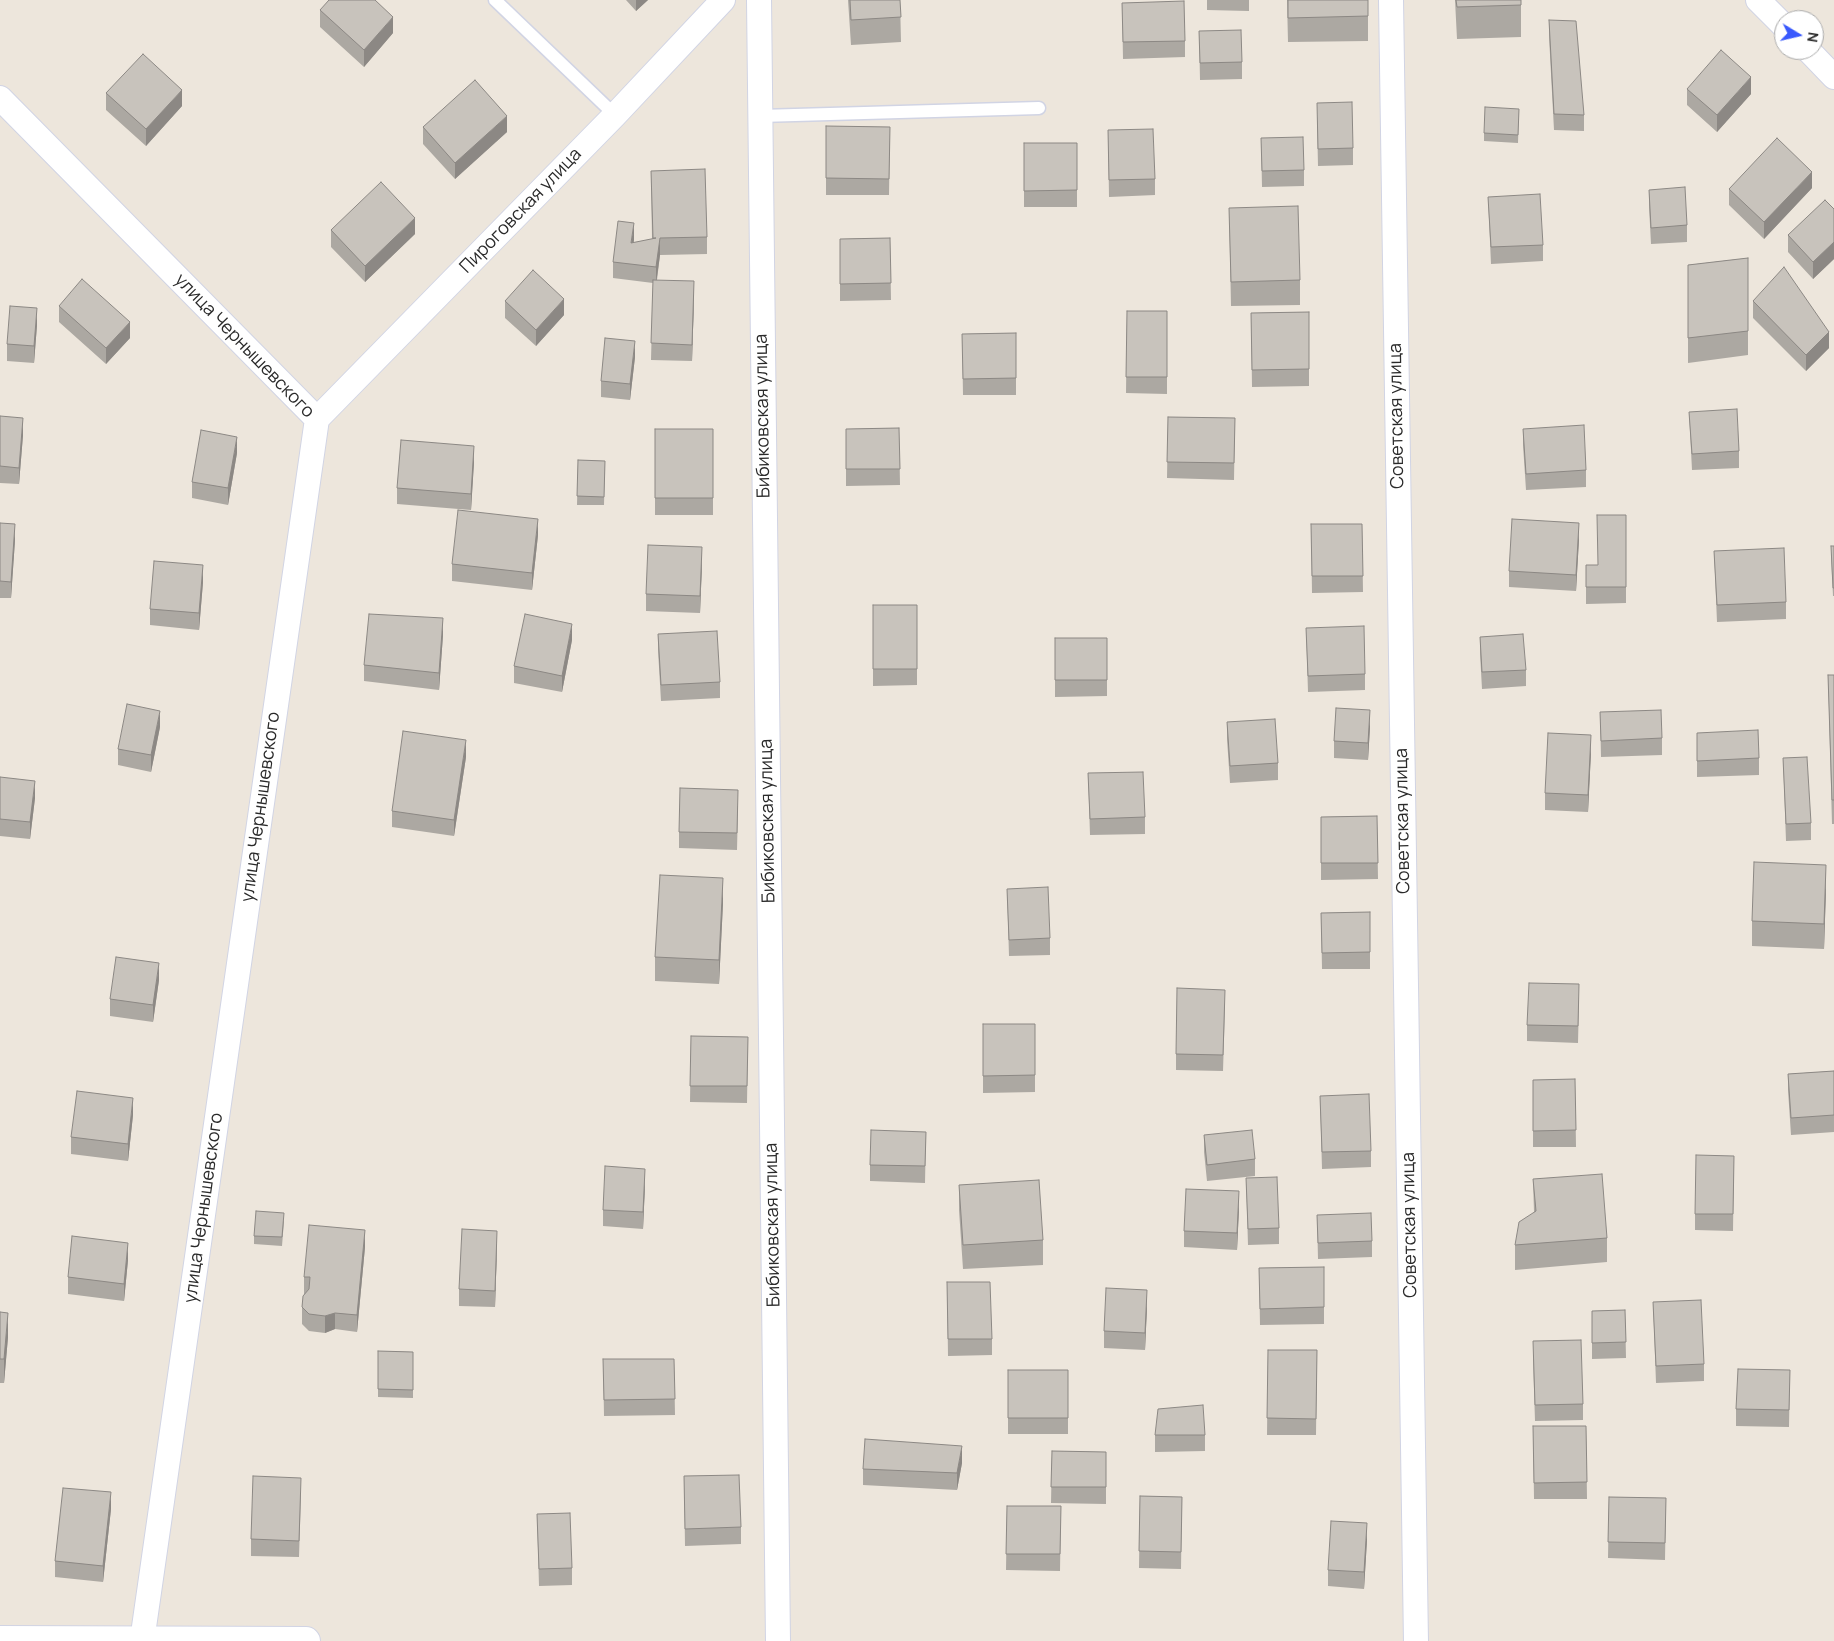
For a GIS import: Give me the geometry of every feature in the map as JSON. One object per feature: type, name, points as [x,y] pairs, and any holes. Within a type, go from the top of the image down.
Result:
[{"type":"street","name":"Пироговская улица","points":[[317,418],[615,115],[723,0]]},
{"type":"street","name":"Бибиковская улица","points":[[759,0],[778,1641]]},
{"type":"street","name":"Советская улица","points":[[1391,0],[1416,1641]]},
{"type":"street","points":[[1758,0],[1774,16]]},
{"type":"street","points":[[1818,60],[1834,77]]},
{"type":"street","name":"улица Чернышевского","points":[[0,98],[317,418],[142,1640]]},
{"type":"street","points":[[0,1640],[306,1641]]},
{"type":"lane","points":[[495,0],[615,115]]},
{"type":"lane","points":[[760,116],[1039,108]]},
{"type":"building","points":[[329,0],[375,0],[393,17],[364,50],[320,10]]},
{"type":"building","points":[[850,0],[900,0],[901,17],[851,20]]},
{"type":"building","points":[[1288,0],[1368,0],[1368,16],[1288,18]]},
{"type":"building","points":[[1456,0],[1521,0],[1521,5],[1457,7]]},
{"type":"building","points":[[1184,1],[1185,41],[1123,42],[1122,3]]},
{"type":"building","points":[[1549,20],[1576,21],[1584,115],[1554,114]]},
{"type":"building","points":[[1241,30],[1242,62],[1200,63],[1199,31]]},
{"type":"building","points":[[1721,50],[1751,77],[1717,115],[1687,89]]},
{"type":"building","points":[[143,54],[182,90],[146,129],[106,93]]},
{"type":"building","points":[[475,80],[507,116],[455,163],[423,127]]},
{"type":"building","points":[[1352,102],[1353,148],[1318,149],[1317,103]]},
{"type":"building","points":[[1485,107],[1519,109],[1518,135],[1484,133]]},
{"type":"building","points":[[826,126],[890,127],[889,179],[826,178]]},
{"type":"building","points":[[1153,129],[1155,179],[1109,180],[1108,130]]},
{"type":"building","points":[[1303,137],[1304,170],[1262,171],[1261,138]]},
{"type":"building","points":[[1777,138],[1812,172],[1764,222],[1729,189]]},
{"type":"building","points":[[1024,143],[1077,143],[1077,190],[1024,191]]},
{"type":"building","points":[[705,169],[707,237],[660,238],[656,267],[613,262],[618,221],[634,223],[631,243],[656,238],[653,238],[651,171]]},
{"type":"building","points":[[381,182],[415,218],[365,266],[331,230]]},
{"type":"building","points":[[1685,187],[1687,225],[1651,228],[1649,190]]},
{"type":"building","points":[[1540,194],[1543,245],[1491,247],[1488,197]]},
{"type":"building","points":[[1825,200],[1834,209],[1834,242],[1813,262],[1788,235]]},
{"type":"building","points":[[1298,206],[1300,280],[1231,282],[1229,208]]},
{"type":"building","points":[[890,238],[891,283],[840,284],[840,239]]},
{"type":"building","points":[[1748,258],[1748,331],[1688,338],[1688,265]]},
{"type":"building","points":[[1784,267],[1829,332],[1806,355],[1753,301]]},
{"type":"building","points":[[533,270],[564,299],[536,330],[505,301]]},
{"type":"building","points":[[82,279],[130,322],[106,348],[59,306]]},
{"type":"building","points":[[653,280],[694,281],[692,345],[651,343]]},
{"type":"building","points":[[10,306],[37,308],[34,346],[7,344]]},
{"type":"building","points":[[1127,311],[1167,311],[1167,377],[1126,377]]},
{"type":"building","points":[[1309,312],[1309,369],[1252,370],[1251,313]]},
{"type":"building","points":[[1016,333],[1016,378],[963,379],[962,334]]},
{"type":"building","points":[[605,338],[635,341],[630,384],[601,381]]},
{"type":"building","points":[[1737,409],[1739,451],[1692,454],[1689,412]]},
{"type":"building","points":[[0,416],[23,418],[19,468],[0,466]]},
{"type":"building","points":[[1168,417],[1235,418],[1234,463],[1167,462]]},
{"type":"building","points":[[1584,425],[1586,470],[1526,474],[1523,429]]},
{"type":"building","points":[[899,428],[900,469],[846,469],[846,429]]},
{"type":"building","points":[[655,429],[713,429],[713,498],[655,498]]},
{"type":"building","points":[[201,430],[237,437],[228,488],[192,482]]},
{"type":"building","points":[[401,440],[474,446],[471,494],[397,488]]},
{"type":"building","points":[[578,460],[605,461],[604,497],[577,496]]},
{"type":"building","points":[[458,510],[538,519],[532,573],[452,564]]},
{"type":"building","points":[[1597,515],[1626,515],[1626,587],[1586,587],[1586,565],[1598,565]]},
{"type":"building","points":[[1512,519],[1579,523],[1576,575],[1509,571]]},
{"type":"building","points":[[0,523],[15,524],[11,582],[0,581]]},
{"type":"building","points":[[1311,524],[1362,524],[1363,576],[1312,576]]},
{"type":"building","points":[[648,545],[702,547],[700,596],[646,594]]},
{"type":"building","points":[[1831,546],[1834,546],[1834,588],[1833,588]]},
{"type":"building","points":[[1784,548],[1786,602],[1717,605],[1714,551]]},
{"type":"building","points":[[154,561],[203,565],[199,613],[150,609]]},
{"type":"building","points":[[873,605],[917,605],[917,669],[873,669]]},
{"type":"building","points":[[369,614],[443,618],[439,673],[364,665]]},
{"type":"building","points":[[525,614],[572,624],[562,676],[514,666]]},
{"type":"building","points":[[1364,626],[1365,674],[1308,676],[1306,628]]},
{"type":"building","points":[[717,631],[720,682],[661,685],[658,634]]},
{"type":"building","points":[[1523,634],[1526,670],[1482,672],[1480,637]]},
{"type":"building","points":[[1055,638],[1107,638],[1107,680],[1055,680]]},
{"type":"building","points":[[1828,675],[1834,675],[1834,800],[1832,800]]},
{"type":"building","points":[[127,704],[160,711],[151,755],[118,749]]},
{"type":"building","points":[[1336,708],[1370,710],[1368,743],[1334,741]]},
{"type":"building","points":[[1661,710],[1662,738],[1601,741],[1600,712]]},
{"type":"building","points":[[1275,719],[1278,763],[1230,766],[1227,722]]},
{"type":"building","points":[[1758,730],[1759,758],[1697,761],[1697,733]]},
{"type":"building","points":[[403,731],[466,740],[454,820],[392,811]]},
{"type":"building","points":[[1548,733],[1591,735],[1588,795],[1545,793]]},
{"type":"building","points":[[1807,757],[1811,823],[1786,824],[1783,758]]},
{"type":"building","points":[[1143,772],[1145,817],[1090,819],[1088,773]]},
{"type":"building","points":[[0,777],[35,781],[30,822],[0,819]]},
{"type":"building","points":[[680,788],[738,790],[737,833],[679,832]]},
{"type":"building","points":[[1377,816],[1378,863],[1321,863],[1321,817]]},
{"type":"building","points":[[1754,862],[1826,865],[1824,924],[1752,921]]},
{"type":"building","points":[[660,875],[723,878],[719,960],[655,957]]},
{"type":"building","points":[[1048,887],[1050,938],[1009,940],[1007,889]]},
{"type":"building","points":[[1370,912],[1370,952],[1322,953],[1321,913]]},
{"type":"building","points":[[116,957],[159,963],[153,1005],[110,999]]},
{"type":"building","points":[[1529,983],[1579,984],[1578,1026],[1527,1025]]},
{"type":"building","points":[[1177,988],[1225,990],[1223,1055],[1176,1054]]},
{"type":"building","points":[[983,1024],[1035,1024],[1035,1075],[983,1076]]},
{"type":"building","points":[[691,1036],[748,1037],[747,1086],[690,1086]]},
{"type":"building","points":[[1834,1071],[1834,1115],[1791,1118],[1788,1074]]},
{"type":"building","points":[[1575,1079],[1576,1130],[1533,1131],[1533,1080]]},
{"type":"building","points":[[77,1091],[133,1098],[128,1144],[71,1137]]},
{"type":"building","points":[[1369,1094],[1371,1151],[1322,1152],[1320,1096]]},
{"type":"building","points":[[871,1130],[926,1132],[925,1166],[870,1165]]},
{"type":"building","points":[[1252,1130],[1255,1159],[1207,1165],[1204,1135]]},
{"type":"building","points":[[1696,1155],[1734,1156],[1733,1214],[1695,1214]]},
{"type":"building","points":[[605,1166],[645,1169],[643,1212],[603,1210]]},
{"type":"building","points":[[1602,1174],[1607,1238],[1515,1245],[1519,1222],[1536,1211],[1533,1179]]},
{"type":"building","points":[[1277,1177],[1279,1228],[1248,1229],[1246,1178]]},
{"type":"building","points":[[1039,1180],[1043,1240],[963,1245],[959,1185]]},
{"type":"building","points":[[1186,1189],[1239,1191],[1237,1233],[1184,1231]]},
{"type":"building","points":[[256,1211],[284,1213],[282,1237],[254,1236]]},
{"type":"building","points":[[1371,1213],[1372,1241],[1318,1243],[1317,1215]]},
{"type":"building","points":[[309,1225],[365,1230],[357,1315],[335,1313],[325,1316],[309,1314],[302,1307],[303,1296],[309,1289],[310,1277],[304,1277]]},
{"type":"building","points":[[462,1229],[497,1231],[495,1291],[459,1289]]},
{"type":"building","points":[[72,1236],[128,1243],[124,1284],[68,1277]]},
{"type":"building","points":[[1324,1267],[1324,1307],[1260,1309],[1259,1268]]},
{"type":"building","points":[[947,1282],[990,1282],[992,1339],[948,1339]]},
{"type":"building","points":[[1106,1288],[1147,1290],[1145,1333],[1104,1331]]},
{"type":"building","points":[[1701,1300],[1704,1364],[1656,1366],[1653,1302]]},
{"type":"building","points":[[1625,1310],[1626,1342],[1592,1343],[1592,1311]]},
{"type":"building","points":[[0,1312],[8,1313],[4,1359],[0,1359]]},
{"type":"building","points":[[1581,1340],[1583,1404],[1535,1405],[1533,1341]]},
{"type":"building","points":[[1268,1350],[1317,1350],[1316,1419],[1267,1418]]},
{"type":"building","points":[[378,1351],[413,1352],[413,1390],[378,1389]]},
{"type":"building","points":[[603,1359],[674,1359],[675,1399],[604,1400]]},
{"type":"building","points":[[1738,1369],[1790,1370],[1789,1410],[1736,1409]]},
{"type":"building","points":[[1008,1370],[1068,1370],[1068,1418],[1008,1418]]},
{"type":"building","points":[[1203,1405],[1205,1435],[1155,1435],[1158,1409]]},
{"type":"building","points":[[1533,1426],[1586,1426],[1587,1482],[1534,1483]]},
{"type":"building","points":[[865,1439],[962,1446],[957,1473],[863,1469]]},
{"type":"building","points":[[1052,1451],[1106,1452],[1106,1487],[1051,1487]]},
{"type":"building","points":[[739,1475],[741,1527],[685,1529],[684,1476]]},
{"type":"building","points":[[253,1476],[301,1478],[299,1541],[251,1539]]},
{"type":"building","points":[[63,1488],[111,1492],[103,1566],[55,1561]]},
{"type":"building","points":[[1140,1496],[1182,1497],[1181,1552],[1139,1551]]},
{"type":"building","points":[[1609,1497],[1666,1498],[1665,1543],[1608,1542]]},
{"type":"building","points":[[1007,1506],[1061,1506],[1060,1554],[1006,1554]]},
{"type":"building","points":[[570,1513],[572,1568],[539,1569],[537,1514]]},
{"type":"building","points":[[1331,1521],[1367,1523],[1364,1572],[1328,1570]]}]
